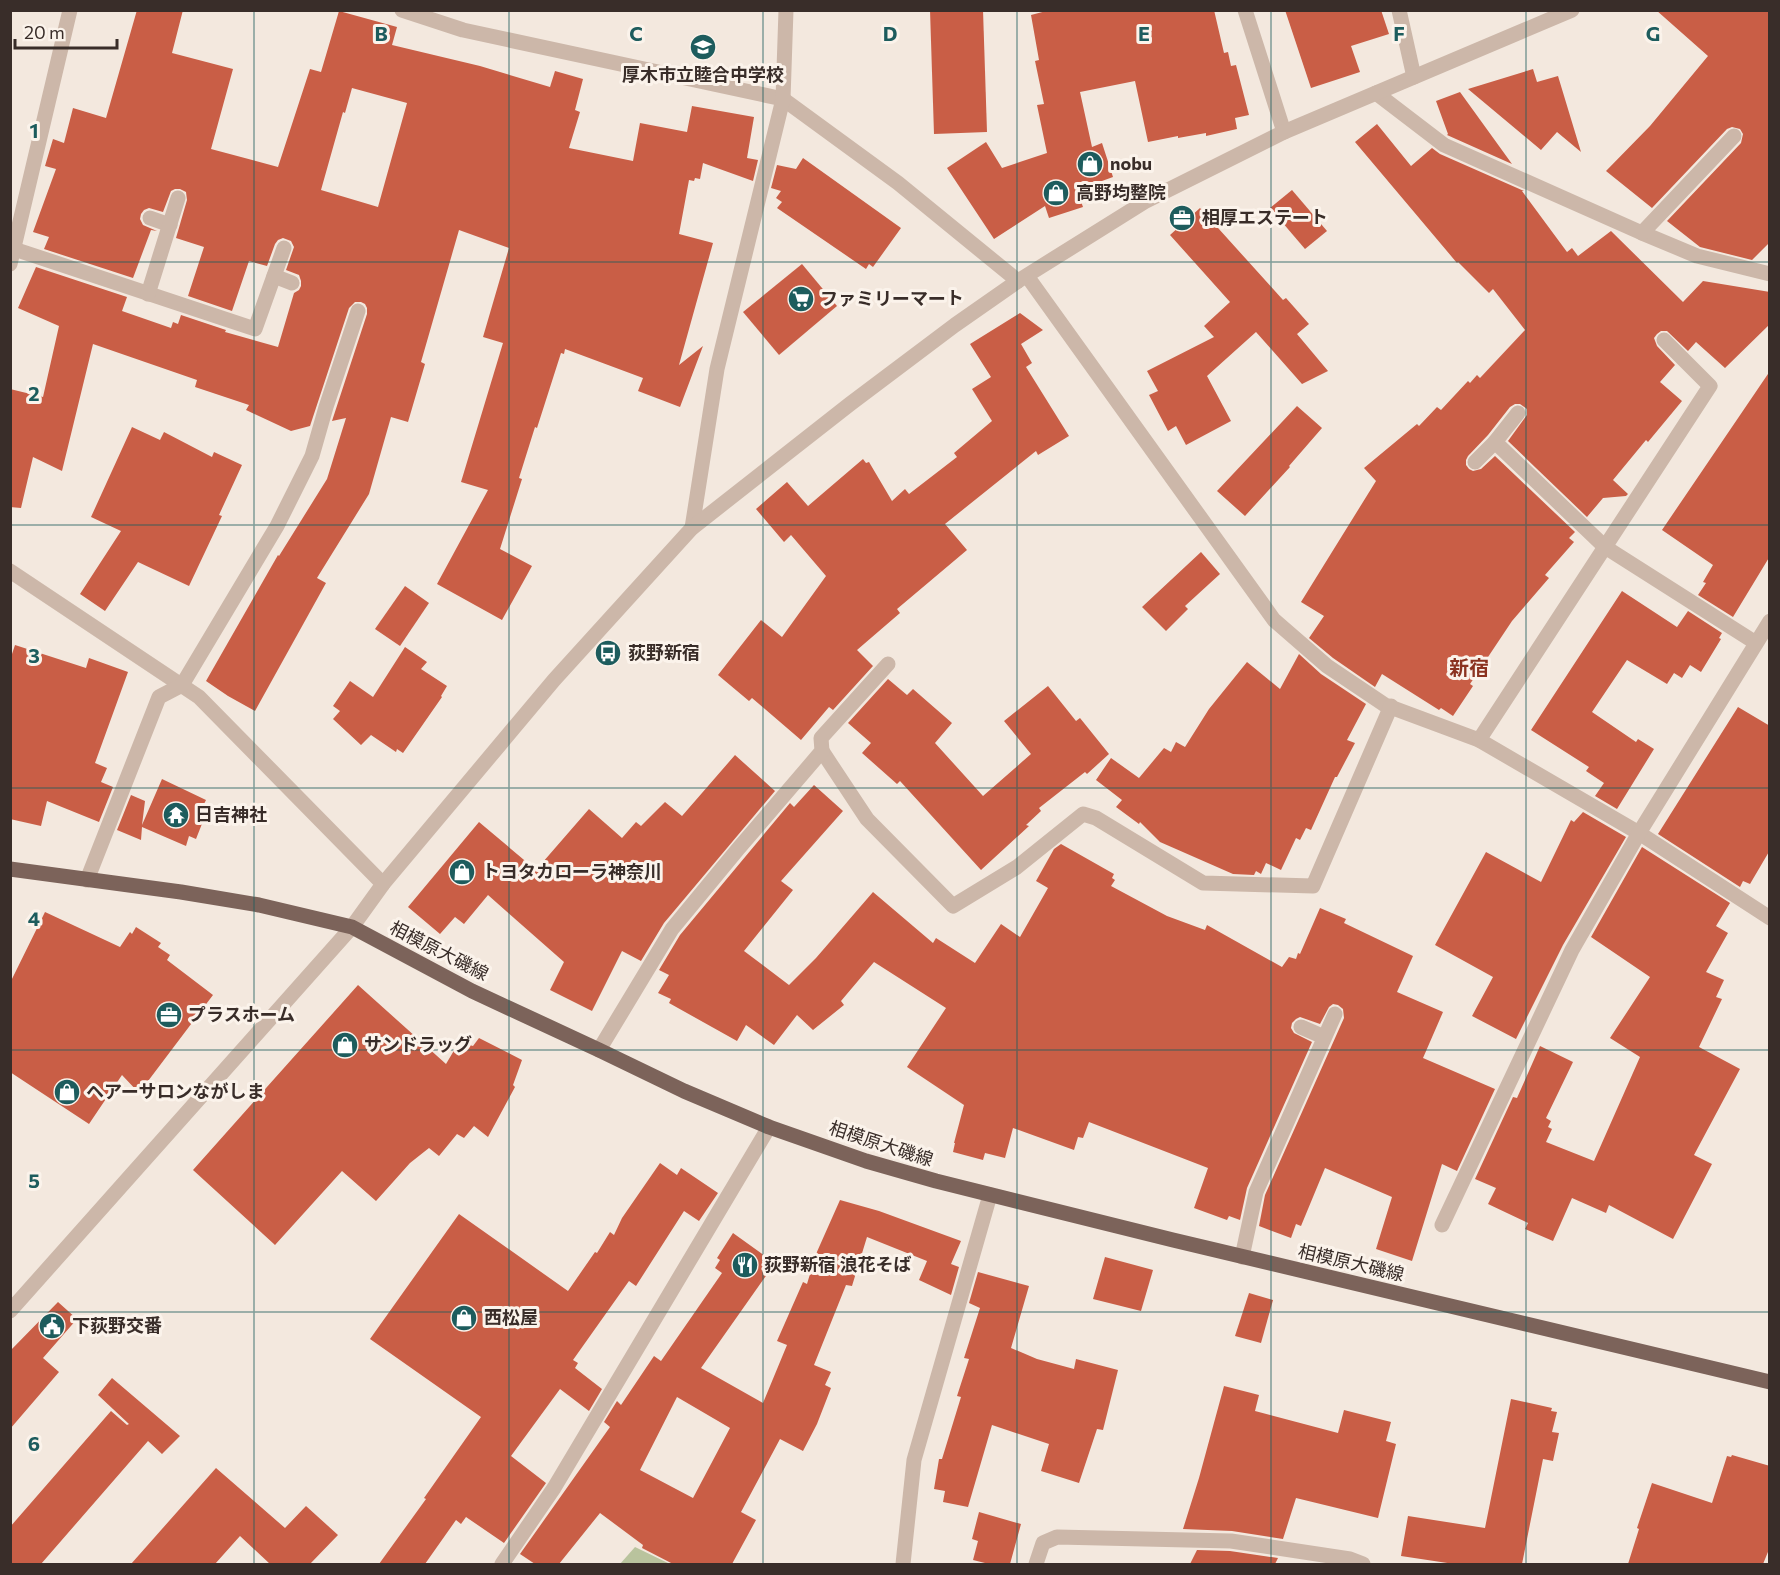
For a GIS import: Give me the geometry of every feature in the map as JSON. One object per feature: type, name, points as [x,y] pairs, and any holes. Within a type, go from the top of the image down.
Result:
[{"type":"main road","name":"相模原大磯線","points":[[10,869],[259,905],[352,927],[472,991],[684,1091],[769,1127],[866,1161],[990,1195],[1242,1257],[1770,1382]]},
{"type":"street","points":[[70,10],[12,256],[148,294],[255,329],[284,248]]},
{"type":"street","points":[[402,10],[462,30],[783,99],[1023,278],[1274,620],[1328,666],[1384,705],[1479,740],[1639,833],[1770,918]]},
{"type":"street","points":[[692,528],[717,369],[783,99],[786,10]]},
{"type":"street","points":[[1245,10],[1284,132]]},
{"type":"street","points":[[1399,10],[1414,77]]},
{"type":"street","points":[[10,1311],[352,927],[383,885],[554,680],[692,528],[955,325],[1023,278],[1146,201],[1284,132],[1572,10]]},
{"type":"street","points":[[1376,93],[1444,145],[1700,257],[1770,274]]},
{"type":"street","points":[[1642,233],[1734,136]]},
{"type":"street","points":[[148,294],[178,198]]},
{"type":"street","points":[[150,218],[170,225]]},
{"type":"street","points":[[274,276],[292,283]]},
{"type":"street","points":[[87,880],[159,697],[182,685],[277,526],[312,456],[358,311]]},
{"type":"street","points":[[1479,740],[1710,386],[1664,340]]},
{"type":"street","points":[[1475,462],[1495,442],[1518,413]]},
{"type":"street","points":[[1495,442],[1605,547],[1756,643]]},
{"type":"street","points":[[10,571],[199,697],[383,885]]},
{"type":"street","points":[[1442,1225],[1572,950],[1639,833],[1770,621]]},
{"type":"street","points":[[888,663],[821,738],[822,751],[867,819],[953,906],[1017,867],[1083,814],[1096,818],[1203,883],[1313,886],[1391,706]]},
{"type":"street","points":[[599,1050],[672,929],[822,751]]},
{"type":"street","points":[[1242,1257],[1256,1192],[1335,1014]]},
{"type":"street","points":[[1301,1027],[1324,1037]]},
{"type":"street","points":[[502,1564],[554,1488],[769,1127]]},
{"type":"street","points":[[903,1564],[914,1460],[990,1195]]},
{"type":"street","points":[[1036,1564],[1043,1542],[1057,1537],[1231,1541],[1350,1558],[1363,1564]]},
{"type":"green space","points":[[635,1547],[670,1564],[620,1564]]},
{"type":"building","points":[[137,10],[183,10],[172,53],[233,69],[211,149],[278,167],[310,69],[321,72],[339,11],[397,27],[392,45],[480,66],[550,87],[555,71],[583,79],[575,110],[580,112],[569,148],[633,161],[640,123],[687,132],[692,106],[754,117],[747,158],[758,160],[753,181],[703,163],[700,179],[689,180],[679,234],[713,243],[679,365],[703,346],[680,407],[638,391],[643,378],[565,349],[564,354],[561,353],[519,478],[522,479],[500,549],[532,566],[502,620],[437,584],[488,490],[461,482],[503,343],[483,337],[509,248],[459,230],[421,362],[425,364],[408,422],[391,417],[369,494],[317,578],[326,583],[255,711],[206,681],[278,555],[327,479],[346,418],[332,421],[367,308],[361,302],[355,302],[349,308],[310,426],[291,431],[246,410],[249,405],[195,387],[197,380],[93,344],[62,471],[33,457],[21,508],[10,507],[10,389],[43,397],[59,326],[18,308],[36,267],[127,297],[122,311],[171,328],[173,322],[178,324],[181,315],[226,330],[225,332],[278,347],[294,293],[301,286],[299,275],[286,270],[294,247],[291,241],[283,238],[275,244],[267,266],[249,261],[232,311],[188,296],[204,247],[176,238],[187,200],[186,192],[180,189],[171,191],[163,212],[149,208],[141,214],[140,219],[143,225],[157,231],[151,230],[133,278],[44,249],[49,237],[33,232],[56,169],[45,166],[53,139],[64,143],[73,108],[106,118]],"holes":[[[352,88],[407,103],[378,207],[321,190]]]},
{"type":"building","points":[[930,10],[983,10],[987,132],[934,134]]},
{"type":"building","points":[[1050,10],[1214,10],[1224,53],[1228,52],[1231,66],[1236,65],[1249,115],[1235,118],[1237,129],[1206,136],[1206,133],[1148,142],[1135,81],[1080,92],[1092,147],[1102,143],[1113,177],[1077,190],[1083,207],[1049,218],[1045,206],[994,239],[947,168],[986,142],[1002,168],[1047,153],[1037,105],[1044,104],[1035,61],[1039,60],[1031,15]]},
{"type":"building","points":[[1285,10],[1381,10],[1389,34],[1351,46],[1360,72],[1311,88]]},
{"type":"building","points":[[1656,10],[1770,10],[1770,242],[1752,260],[1700,247],[1667,221],[1741,143],[1743,134],[1740,129],[1732,127],[1727,129],[1652,208],[1606,171],[1650,126],[1708,56]]},
{"type":"building","points":[[1533,69],[1537,82],[1558,76],[1581,152],[1557,132],[1541,150],[1468,89]]},
{"type":"building","points":[[1460,92],[1512,164],[1447,135],[1436,101]]},
{"type":"building","points":[[1377,124],[1411,166],[1432,148],[1440,154],[1524,191],[1522,191],[1567,252],[1572,248],[1578,256],[1611,231],[1683,302],[1703,281],[1770,292],[1770,324],[1725,368],[1696,342],[1688,351],[1667,331],[1661,331],[1654,338],[1657,346],[1675,365],[1660,382],[1682,401],[1613,480],[1628,494],[1626,496],[1603,498],[1587,517],[1508,441],[1527,415],[1527,409],[1520,404],[1510,407],[1468,456],[1466,465],[1473,471],[1481,469],[1495,456],[1575,532],[1569,538],[1574,542],[1545,575],[1549,578],[1512,621],[1470,684],[1473,686],[1453,716],[1441,708],[1439,710],[1382,674],[1375,687],[1333,658],[1309,638],[1324,616],[1301,602],[1376,481],[1364,468],[1417,424],[1419,426],[1437,407],[1441,410],[1468,381],[1470,383],[1477,375],[1480,378],[1525,330],[1493,289],[1489,293],[1457,263],[1355,142]]},
{"type":"building","points":[[803,158],[901,228],[873,267],[869,264],[866,269],[777,208],[782,202],[776,198],[781,191],[771,188],[777,165],[796,169]]},
{"type":"building","points":[[1292,190],[1327,231],[1305,249],[1270,208]]},
{"type":"building","points":[[1200,208],[1283,300],[1286,298],[1309,324],[1297,334],[1328,371],[1302,384],[1256,332],[1207,376],[1231,421],[1186,445],[1176,426],[1168,431],[1149,395],[1158,391],[1147,371],[1214,337],[1204,326],[1230,302],[1170,235]]},
{"type":"building","points":[[802,264],[837,306],[779,355],[743,312]]},
{"type":"building","points":[[1020,313],[1043,330],[1021,344],[1032,363],[1026,367],[1069,436],[1038,455],[1036,451],[945,524],[967,550],[897,609],[900,613],[857,650],[873,666],[833,710],[829,707],[801,740],[752,698],[749,701],[718,675],[761,620],[782,637],[826,576],[791,535],[784,542],[756,509],[787,482],[808,506],[863,459],[866,463],[869,462],[892,501],[905,489],[909,494],[957,457],[954,453],[992,421],[972,389],[991,377],[970,344]]},
{"type":"building","points":[[1770,371],[1770,556],[1733,617],[1698,595],[1713,565],[1662,530]]},
{"type":"building","points":[[1297,406],[1322,428],[1245,516],[1217,491]]},
{"type":"building","points":[[132,427],[160,440],[164,432],[212,457],[214,452],[242,465],[219,515],[222,516],[189,586],[138,562],[105,611],[80,594],[121,531],[91,517]]},
{"type":"building","points":[[1201,552],[1220,574],[1185,606],[1188,609],[1166,631],[1142,607]]},
{"type":"building","points":[[405,586],[429,603],[400,646],[375,629]]},
{"type":"building","points":[[1622,591],[1677,627],[1688,611],[1722,633],[1719,638],[1721,639],[1701,672],[1690,665],[1682,678],[1674,673],[1667,684],[1627,660],[1592,712],[1636,742],[1638,739],[1654,749],[1617,809],[1595,796],[1604,783],[1586,771],[1589,767],[1531,730]]},
{"type":"building","points":[[15,645],[86,668],[89,658],[128,672],[95,763],[107,768],[101,782],[113,787],[99,822],[47,801],[41,826],[10,819],[10,660]]},
{"type":"building","points":[[405,647],[427,662],[421,669],[447,686],[442,697],[403,753],[397,749],[396,752],[371,735],[361,745],[333,719],[340,711],[333,706],[350,681],[373,697]]},
{"type":"building","points":[[1299,654],[1321,674],[1366,704],[1347,740],[1355,743],[1335,777],[1311,830],[1306,828],[1300,840],[1296,838],[1281,870],[1266,863],[1261,874],[1256,871],[1254,875],[1233,874],[1160,842],[1140,822],[1139,824],[1116,807],[1122,800],[1096,780],[1111,758],[1139,778],[1164,748],[1171,752],[1176,742],[1185,747],[1209,709],[1247,662],[1280,689]]},
{"type":"building","points":[[888,679],[907,695],[913,689],[952,723],[935,743],[983,796],[1031,754],[1004,721],[1048,686],[1076,721],[1080,718],[1109,754],[1087,774],[1085,772],[1039,808],[1041,811],[1026,825],[1029,826],[981,870],[900,781],[897,784],[862,753],[871,743],[848,723]]},
{"type":"building","points":[[1738,707],[1770,726],[1770,850],[1750,884],[1743,881],[1740,887],[1658,834]]},
{"type":"building","points":[[735,755],[775,791],[664,923],[641,961],[622,951],[592,1011],[550,990],[564,962],[488,895],[464,924],[455,917],[440,934],[408,907],[479,822],[536,870],[589,809],[622,838],[636,822],[641,826],[665,802],[682,816]]},
{"type":"building","points":[[162,779],[206,800],[204,804],[209,806],[196,839],[189,836],[186,846],[142,827],[141,840],[117,830],[131,795],[145,801],[142,825]]},
{"type":"building","points":[[814,785],[843,811],[781,881],[793,890],[744,951],[789,985],[816,958],[873,892],[933,943],[936,938],[975,963],[1001,924],[1020,937],[1048,888],[1036,881],[1054,849],[1061,844],[1114,874],[1112,878],[1115,880],[1111,886],[1167,916],[1205,930],[1207,925],[1282,967],[1289,957],[1296,959],[1298,953],[1300,954],[1320,908],[1346,919],[1344,923],[1413,956],[1397,992],[1443,1012],[1423,1058],[1495,1089],[1457,1171],[1442,1164],[1412,1261],[1376,1249],[1392,1197],[1325,1168],[1301,1226],[1296,1224],[1291,1238],[1259,1226],[1265,1195],[1344,1018],[1343,1009],[1338,1005],[1333,1004],[1329,1007],[1320,1024],[1300,1017],[1292,1023],[1291,1028],[1294,1033],[1312,1042],[1247,1188],[1240,1220],[1229,1216],[1227,1220],[1194,1208],[1208,1168],[1089,1122],[1083,1138],[1078,1137],[1074,1150],[1013,1128],[1005,1158],[985,1153],[983,1160],[953,1152],[964,1105],[907,1067],[946,1008],[874,962],[841,1001],[844,1005],[813,1030],[797,1015],[774,1045],[746,1025],[737,1041],[669,1003],[671,999],[658,993],[669,975],[659,970],[680,935],[790,803],[794,807]]},
{"type":"building","points":[[1583,812],[1626,837],[1563,945],[1516,1039],[1472,1016],[1493,977],[1435,945],[1486,852],[1541,882],[1571,820],[1574,822]]},
{"type":"building","points":[[1642,847],[1730,903],[1716,926],[1728,933],[1706,972],[1724,980],[1716,997],[1722,999],[1699,1047],[1740,1069],[1694,1155],[1712,1164],[1673,1239],[1609,1205],[1606,1213],[1572,1198],[1553,1241],[1525,1229],[1528,1223],[1488,1204],[1496,1188],[1475,1179],[1513,1097],[1517,1098],[1540,1046],[1573,1062],[1546,1118],[1551,1121],[1548,1127],[1552,1129],[1546,1142],[1594,1161],[1640,1057],[1610,1038],[1650,977],[1591,937]]},
{"type":"building","points":[[45,912],[120,947],[136,927],[161,943],[158,947],[170,955],[167,960],[213,995],[139,1093],[122,1075],[89,1124],[10,1072],[10,983]]},
{"type":"building","points":[[358,985],[446,1064],[459,1042],[473,1046],[479,1038],[522,1060],[513,1085],[515,1087],[488,1137],[474,1126],[464,1138],[457,1134],[439,1156],[429,1148],[410,1163],[376,1201],[342,1171],[275,1245],[193,1170]]},
{"type":"building","points":[[660,1163],[677,1175],[681,1168],[718,1193],[699,1221],[684,1211],[636,1286],[629,1281],[573,1360],[578,1363],[575,1368],[602,1389],[589,1411],[560,1389],[511,1456],[546,1483],[504,1543],[466,1517],[461,1524],[456,1520],[425,1564],[379,1564],[481,1417],[370,1339],[459,1214],[568,1291],[610,1232],[614,1235],[622,1218]]},
{"type":"building","points":[[840,1200],[879,1211],[961,1241],[951,1264],[959,1267],[951,1295],[919,1280],[927,1261],[867,1237],[852,1286],[846,1285],[814,1365],[831,1372],[825,1385],[831,1388],[817,1424],[803,1451],[780,1439],[741,1512],[756,1520],[732,1564],[673,1564],[642,1548],[643,1545],[600,1513],[559,1564],[535,1564],[520,1554],[610,1427],[604,1422],[617,1401],[621,1405],[654,1356],[661,1361],[722,1273],[715,1268],[720,1260],[717,1258],[733,1233],[775,1263],[701,1368],[763,1403],[787,1345],[777,1341],[803,1282],[807,1284],[816,1254]],"holes":[[[677,1397],[730,1428],[693,1498],[640,1470]]]},
{"type":"building","points":[[1105,1257],[1153,1270],[1141,1311],[1093,1299]]},
{"type":"building","points":[[978,1272],[1029,1286],[1011,1348],[1037,1359],[1074,1369],[1076,1359],[1118,1370],[1103,1430],[1097,1429],[1079,1483],[1041,1471],[1049,1444],[992,1425],[968,1507],[943,1502],[945,1491],[934,1489],[939,1459],[942,1459],[961,1397],[957,1396],[969,1359],[964,1358],[980,1308],[969,1303]]},
{"type":"building","points":[[1249,1293],[1273,1300],[1261,1343],[1235,1336]]},
{"type":"building","points":[[58,1302],[77,1319],[43,1358],[59,1372],[10,1429],[10,1351]]},
{"type":"building","points":[[112,1378],[180,1436],[162,1454],[148,1441],[41,1564],[10,1564],[10,1527],[111,1411],[127,1425],[129,1424],[98,1395]]},
{"type":"building","points":[[1224,1386],[1259,1395],[1255,1411],[1338,1433],[1344,1410],[1391,1422],[1386,1441],[1396,1444],[1378,1518],[1296,1498],[1283,1539],[1232,1531],[1183,1529]]},
{"type":"building","points":[[1511,1399],[1552,1408],[1551,1411],[1557,1412],[1552,1432],[1559,1433],[1553,1461],[1543,1459],[1522,1564],[1454,1564],[1401,1556],[1408,1516],[1485,1528]]},
{"type":"building","points":[[1732,1455],[1770,1466],[1770,1547],[1763,1564],[1628,1564],[1652,1483],[1712,1503],[1727,1456]]},
{"type":"building","points":[[216,1468],[285,1528],[306,1506],[338,1535],[310,1564],[270,1564],[240,1536],[215,1564],[131,1564]]},
{"type":"building","points":[[979,1512],[1021,1524],[1010,1564],[989,1564],[973,1560],[978,1541],[972,1539]]},
{"type":"building","points":[[1197,1550],[1230,1551],[1278,1558],[1275,1564],[1190,1564]]},
{"type":"place","name":"厚木市立睦合中学校","points":[[703,47]]},
{"type":"place","name":"nobu","points":[[1090,164]]},
{"type":"place","name":"高野均整院","points":[[1056,193]]},
{"type":"place","name":"相厚エステート","points":[[1182,218]]},
{"type":"place","name":"ファミリーマート","points":[[801,299]]},
{"type":"place","name":"荻野新宿","points":[[608,653]]},
{"type":"place","name":"日吉神社","points":[[176,815]]},
{"type":"place","name":"トヨタカローラ神奈川","points":[[462,872]]},
{"type":"place","name":"プラスホーム","points":[[169,1015]]},
{"type":"place","name":"サンドラッグ","points":[[345,1045]]},
{"type":"place","name":"ヘアーサロンながしま","points":[[67,1092]]},
{"type":"place","name":"荻野新宿 浪花そば","points":[[745,1265]]},
{"type":"place","name":"西松屋","points":[[464,1318]]},
{"type":"place","name":"下荻野交番","points":[[52,1326]]},
{"type":"district","name":"新宿","points":[[1469,668]]}]
